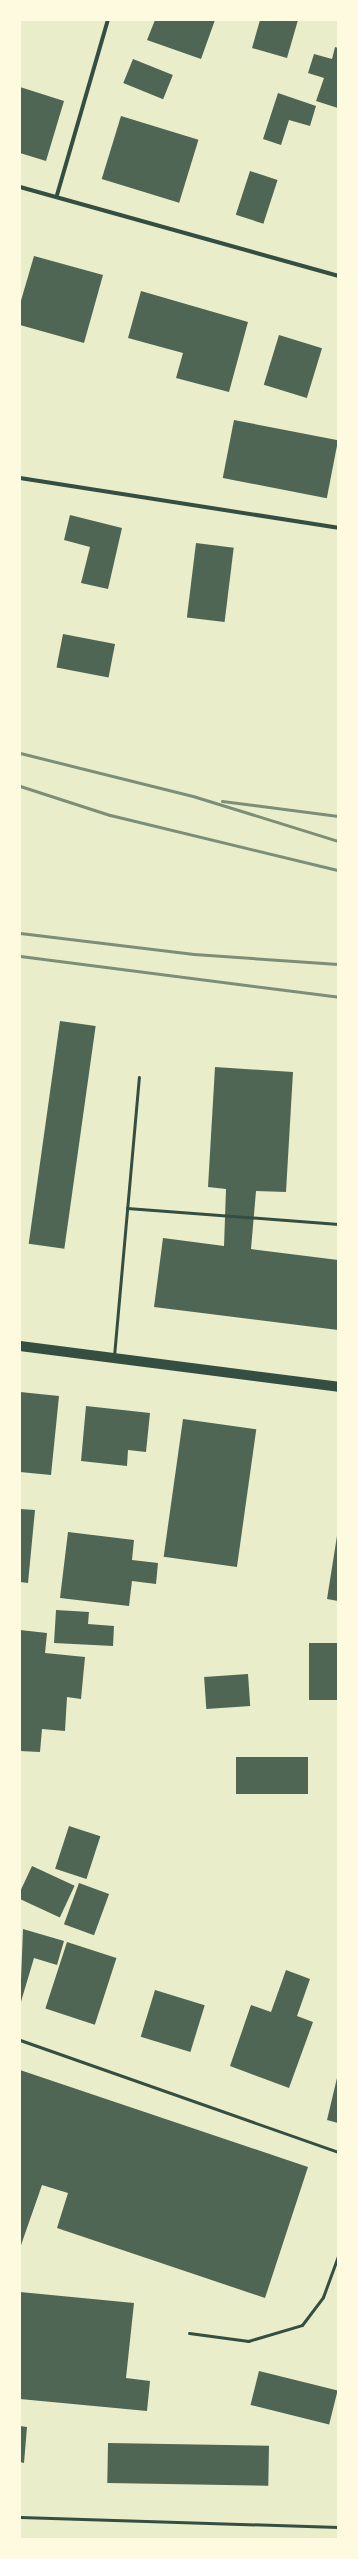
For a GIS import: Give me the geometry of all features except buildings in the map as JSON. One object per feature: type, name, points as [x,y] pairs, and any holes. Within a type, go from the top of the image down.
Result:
[{"type":"main road","points":[[20,1346],[338,1386]]},
{"type":"street","points":[[57,195],[108,20]]},
{"type":"street","points":[[20,187],[57,195],[338,276]]},
{"type":"street","points":[[20,478],[338,528]]},
{"type":"lane","points":[[114,1358],[139,1077]]},
{"type":"lane","points":[[127,1208],[338,1224]]},
{"type":"lane","points":[[20,2040],[338,2152]]},
{"type":"lane","points":[[188,2333],[248,2341],[302,2325],[323,2297],[338,2256]]},
{"type":"lane","points":[[20,2517],[338,2527]]},
{"type":"railway","points":[[20,753],[196,797],[338,841]]},
{"type":"railway","points":[[20,786],[110,815],[338,870]]},
{"type":"railway","points":[[222,801],[338,816]]},
{"type":"railway","points":[[20,933],[194,954],[338,964]]},
{"type":"railway","points":[[20,956],[338,997]]}]
